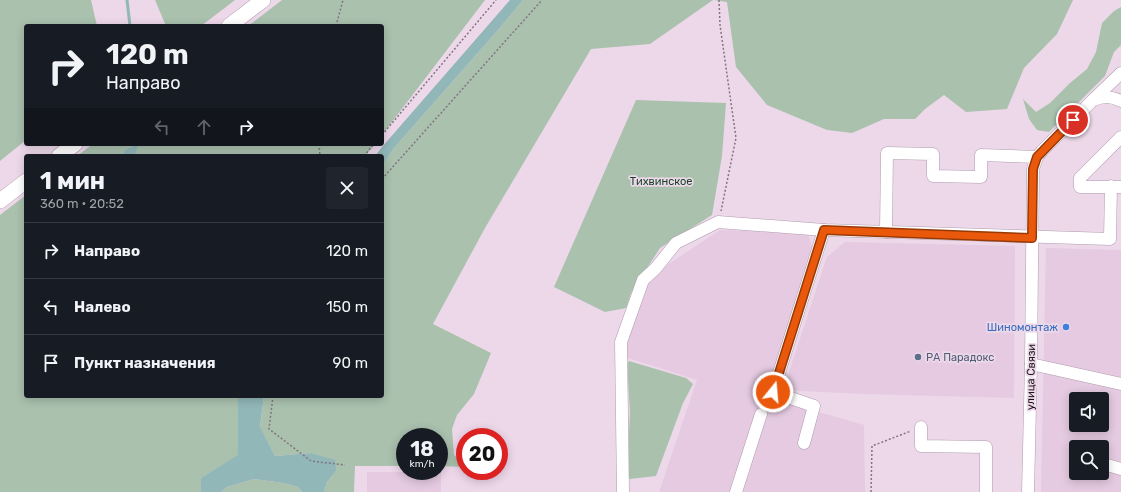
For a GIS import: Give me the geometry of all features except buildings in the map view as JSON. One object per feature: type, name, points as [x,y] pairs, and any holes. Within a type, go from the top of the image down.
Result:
[{"type":"main road","points":[[232,24],[263,0]]},
{"type":"main road","points":[[62,154],[72,146]]},
{"type":"main road","points":[[0,201],[24,183]]},
{"type":"street","points":[[886,232],[887,153],[933,154],[933,176],[981,177],[981,155],[1037,157],[1121,73]]},
{"type":"street","points":[[1093,100],[1104,96],[1114,97],[1121,101]]},
{"type":"street","points":[[623,492],[621,342],[643,280],[656,268],[676,243],[718,222],[824,230],[1032,238],[1115,239],[1116,186],[1080,187],[1080,178],[1121,137]]},
{"type":"street","name":"улица Связи","points":[[1028,492],[1033,169],[1037,157]]},
{"type":"street","points":[[804,442],[814,406],[773,392],[824,230]]},
{"type":"street","points":[[1031,364],[1121,384]]},
{"type":"street","points":[[736,492],[761,414]]},
{"type":"street","points":[[921,427],[921,446],[986,447],[986,492]]},
{"type":"street","points":[[1109,465],[1121,469]]},
{"type":"path","points":[[337,24],[343,0]]},
{"type":"path","points":[[384,133],[496,0]]},
{"type":"path","points":[[384,177],[542,0]]},
{"type":"path","points":[[718,222],[736,138],[720,25],[719,0]]},
{"type":"path","points":[[366,154],[372,146]]},
{"type":"path","points":[[273,398],[269,429],[311,460],[345,465]]},
{"type":"path","points":[[871,492],[872,446],[921,427]]},
{"type":"shaded area","points":[[510,0],[523,0],[394,148],[384,163],[384,154],[377,154]]},
{"type":"shaded area","points":[[138,146],[136,154],[122,154],[126,149]]},
{"type":"shaded area","points":[[720,230],[808,233],[813,251],[767,397],[864,425],[865,492],[659,492],[697,380],[622,356],[649,279]]},
{"type":"shaded area","points":[[845,242],[1015,246],[1014,398],[863,394],[783,390],[827,257]]},
{"type":"shaded area","points":[[1046,248],[1121,250],[1121,492],[1041,492]]},
{"type":"shaded area","points":[[238,398],[264,398],[260,427],[275,456],[310,453],[335,460],[336,471],[327,482],[324,492],[302,492],[298,487],[283,483],[254,479],[227,487],[221,492],[201,492],[201,478],[238,455]]},
{"type":"shaded area","points":[[367,472],[396,472],[396,480],[441,480],[441,492],[367,492]]},
{"type":"green space","points":[[0,0],[91,0],[97,24],[24,24],[24,142],[0,161]]},
{"type":"green space","points":[[155,0],[235,0],[204,24],[165,24]]},
{"type":"green space","points":[[282,0],[485,0],[384,132],[384,24],[251,24]]},
{"type":"green space","points":[[523,0],[713,0],[650,44],[591,49],[485,228],[433,324],[491,353],[474,394],[457,415],[452,429],[456,467],[448,466],[448,428],[396,428],[396,466],[355,466],[354,492],[324,492],[327,482],[336,471],[310,453],[275,456],[260,428],[264,398],[384,398],[384,163],[394,148]]},
{"type":"green space","points":[[714,0],[1073,0],[1057,34],[1024,68],[1007,109],[966,112],[944,95],[925,109],[915,119],[884,119],[852,133],[827,130],[767,105],[736,67],[727,2]]},
{"type":"green space","points":[[1121,7],[1121,45],[1114,52],[1105,76],[1049,132],[1037,130],[1029,119],[1023,99],[1036,112],[1050,103],[1087,69],[1096,52],[1102,23],[1114,11]]},
{"type":"green space","name":"Тихвинское","points":[[636,100],[726,103],[722,156],[712,215],[660,248],[631,293],[626,308],[605,312],[554,287]]},
{"type":"green space","points":[[90,146],[133,146],[126,149],[122,154],[80,154]]},
{"type":"green space","points":[[137,146],[373,146],[367,154],[135,154]]},
{"type":"green space","points":[[24,197],[24,398],[238,398],[238,456],[201,478],[201,492],[0,492],[0,215]]},
{"type":"green space","points":[[629,361],[686,378],[693,384],[683,403],[656,476],[630,479],[627,474],[630,412],[627,365]]},
{"type":"green space","points":[[254,479],[283,483],[298,487],[302,492],[221,492],[227,487]]},
{"type":"waterway","points":[[127,0],[130,24]]},
{"type":"place","name":"Шиномонтаж","points":[[1066,327]]},
{"type":"place","name":"РА Парадокс","points":[[918,357]]},
{"type":"route","points":[[773,392],[824,230],[1032,238],[1033,169],[1037,157],[1073,120]]}]
